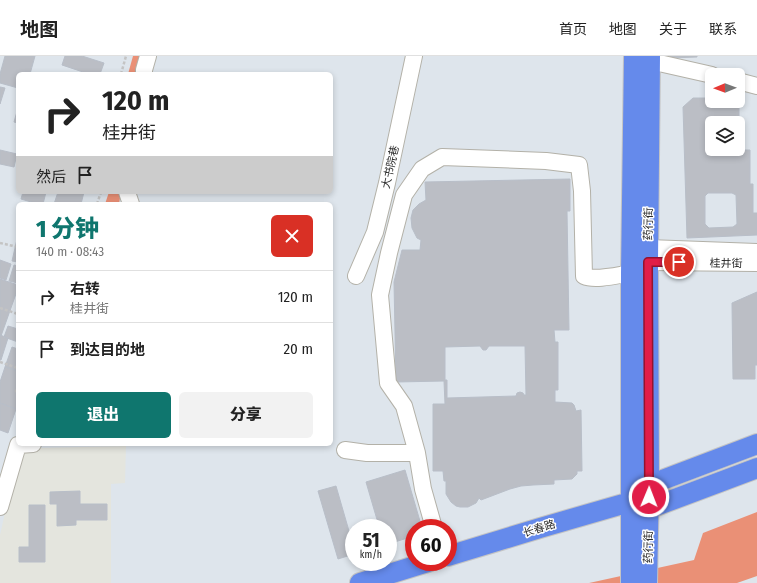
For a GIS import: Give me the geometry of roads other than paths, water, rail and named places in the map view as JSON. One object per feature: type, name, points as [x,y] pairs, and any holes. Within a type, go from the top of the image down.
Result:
[{"type":"main road","name":"药行街","points":[[645,58],[649,485],[636,506],[647,583]]},
{"type":"main road","name":"药行街","points":[[630,583],[636,506],[631,273],[645,58]]},
{"type":"main road","points":[[649,485],[757,444]]},
{"type":"main road","name":"长春路","points":[[457,553],[540,528],[636,506],[757,468]]},
{"type":"main road","points":[[360,583],[405,569]]},
{"type":"street","points":[[144,72],[148,56]]},
{"type":"street","name":"大书院巷","points":[[356,276],[375,232],[414,56]]},
{"type":"street","points":[[645,58],[705,73]]},
{"type":"street","points":[[745,83],[757,86]]},
{"type":"street","points":[[431,519],[404,406],[388,383],[380,295],[404,195],[422,169],[442,157],[546,161],[579,165],[582,191],[584,276],[594,278],[631,273]]},
{"type":"street","name":"桂井街","points":[[648,255],[757,252]]},
{"type":"street","name":"桂井街","points":[[648,255],[757,263]]},
{"type":"street","points":[[0,507],[2,490],[24,446]]},
{"type":"street","points":[[345,450],[367,453],[416,453]]}]
